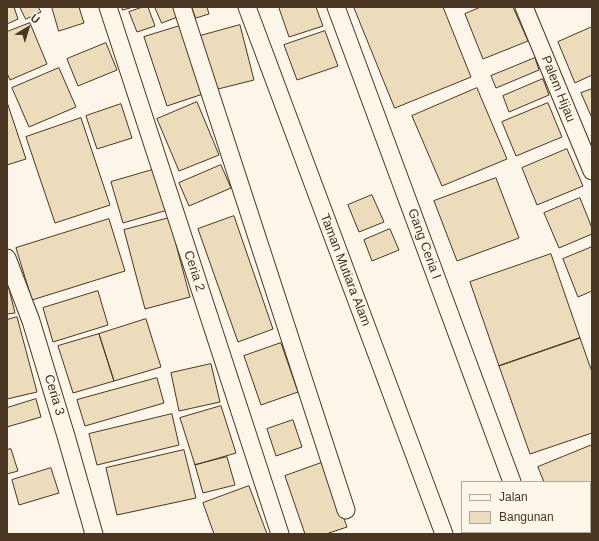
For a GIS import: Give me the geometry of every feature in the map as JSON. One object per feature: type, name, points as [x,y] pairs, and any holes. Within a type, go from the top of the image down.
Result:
[{"type":"street","name":"Ceria 2","points":[[108,7],[280,534]]},
{"type":"street","points":[[182,7],[346,510]]},
{"type":"street","name":"Taman Mutiara Alam","points":[[247,7],[444,534]]},
{"type":"street","name":"Gang Ceria I","points":[[336,7],[512,481]]},
{"type":"street","name":"Palem Hijau","points":[[524,7],[592,171]]},
{"type":"street","name":"Ceria 3","points":[[7,258],[31,321],[94,534]]},
{"type":"building","points":[[7,7],[14,7],[18,19],[7,24]]},
{"type":"building","points":[[20,7],[38,7],[41,12],[26,19]]},
{"type":"building","points":[[52,7],[79,7],[84,23],[59,31]]},
{"type":"building","points":[[122,7],[133,7],[123,10]]},
{"type":"building","points":[[143,7],[148,7],[155,26],[137,32],[129,12]]},
{"type":"building","points":[[155,7],[176,7],[180,16],[162,23]]},
{"type":"building","points":[[192,7],[207,7],[209,14],[196,18]]},
{"type":"building","points":[[316,7],[323,26],[289,37],[279,8]]},
{"type":"building","points":[[354,7],[443,7],[471,77],[395,108]]},
{"type":"building","points":[[481,7],[513,7],[528,41],[483,59],[465,14]]},
{"type":"building","points":[[30,23],[47,64],[10,80],[7,73],[7,32]]},
{"type":"building","points":[[183,25],[206,93],[167,106],[144,37]]},
{"type":"building","points":[[240,25],[254,80],[214,90],[200,36]]},
{"type":"building","points":[[592,27],[592,75],[575,83],[558,42]]},
{"type":"building","points":[[325,31],[338,66],[297,80],[284,45]]},
{"type":"building","points":[[106,43],[117,70],[78,86],[67,59]]},
{"type":"building","points":[[535,58],[539,70],[496,88],[491,76]]},
{"type":"building","points":[[59,68],[76,107],[29,127],[12,88]]},
{"type":"building","points":[[543,79],[549,95],[509,112],[503,96]]},
{"type":"building","points":[[477,88],[507,159],[442,186],[412,116]]},
{"type":"building","points":[[592,89],[592,118],[581,93]]},
{"type":"building","points":[[7,102],[26,159],[7,165]]},
{"type":"building","points":[[197,102],[219,155],[179,171],[157,119]]},
{"type":"building","points":[[548,103],[562,137],[516,156],[502,122]]},
{"type":"building","points":[[121,104],[132,138],[97,149],[86,116]]},
{"type":"building","points":[[81,118],[110,205],[55,223],[26,137]]},
{"type":"building","points":[[567,149],[583,186],[537,205],[522,168]]},
{"type":"building","points":[[221,165],[231,188],[189,206],[179,183]]},
{"type":"building","points":[[159,168],[171,209],[123,223],[111,182]]},
{"type":"building","points":[[496,178],[519,238],[457,261],[434,201]]},
{"type":"building","points":[[372,195],[384,222],[359,232],[348,205]]},
{"type":"building","points":[[580,198],[592,228],[592,234],[559,248],[544,213]]},
{"type":"building","points":[[234,216],[273,329],[238,342],[198,229]]},
{"type":"building","points":[[169,218],[190,297],[145,309],[124,230]]},
{"type":"building","points":[[109,219],[125,271],[32,300],[16,248]]},
{"type":"building","points":[[390,229],[399,250],[372,261],[364,240]]},
{"type":"building","points":[[592,247],[592,291],[578,297],[563,259]]},
{"type":"building","points":[[551,254],[580,338],[499,366],[470,282]]},
{"type":"building","points":[[7,281],[15,313],[7,314]]},
{"type":"building","points":[[98,291],[108,325],[53,342],[43,308]]},
{"type":"building","points":[[17,317],[37,392],[7,399],[7,320]]},
{"type":"building","points":[[146,319],[161,367],[114,381],[99,334]]},
{"type":"building","points":[[99,334],[114,381],[73,393],[58,346]]},
{"type":"building","points":[[580,338],[592,372],[592,433],[530,454],[499,366]]},
{"type":"building","points":[[281,343],[298,392],[261,405],[244,356]]},
{"type":"building","points":[[211,364],[220,402],[179,411],[171,373]]},
{"type":"building","points":[[157,378],[164,403],[85,426],[77,400]]},
{"type":"building","points":[[36,399],[41,417],[7,427],[7,408]]},
{"type":"building","points":[[221,406],[236,453],[195,465],[180,418]]},
{"type":"building","points":[[172,414],[179,445],[97,465],[89,434]]},
{"type":"building","points":[[293,420],[302,447],[276,456],[267,429]]},
{"type":"building","points":[[592,445],[592,527],[591,481],[544,481],[538,467]]},
{"type":"building","points":[[11,449],[18,471],[7,474],[7,450]]},
{"type":"building","points":[[184,450],[196,498],[117,515],[106,468]]},
{"type":"building","points":[[227,457],[235,485],[203,493],[195,465]]},
{"type":"building","points":[[324,462],[347,527],[326,534],[305,534],[285,476]]},
{"type":"building","points":[[51,468],[59,493],[19,505],[12,480]]},
{"type":"building","points":[[249,486],[267,534],[214,534],[203,503]]},
{"type":"building","points":[[566,533],[578,533],[576,534]]}]
